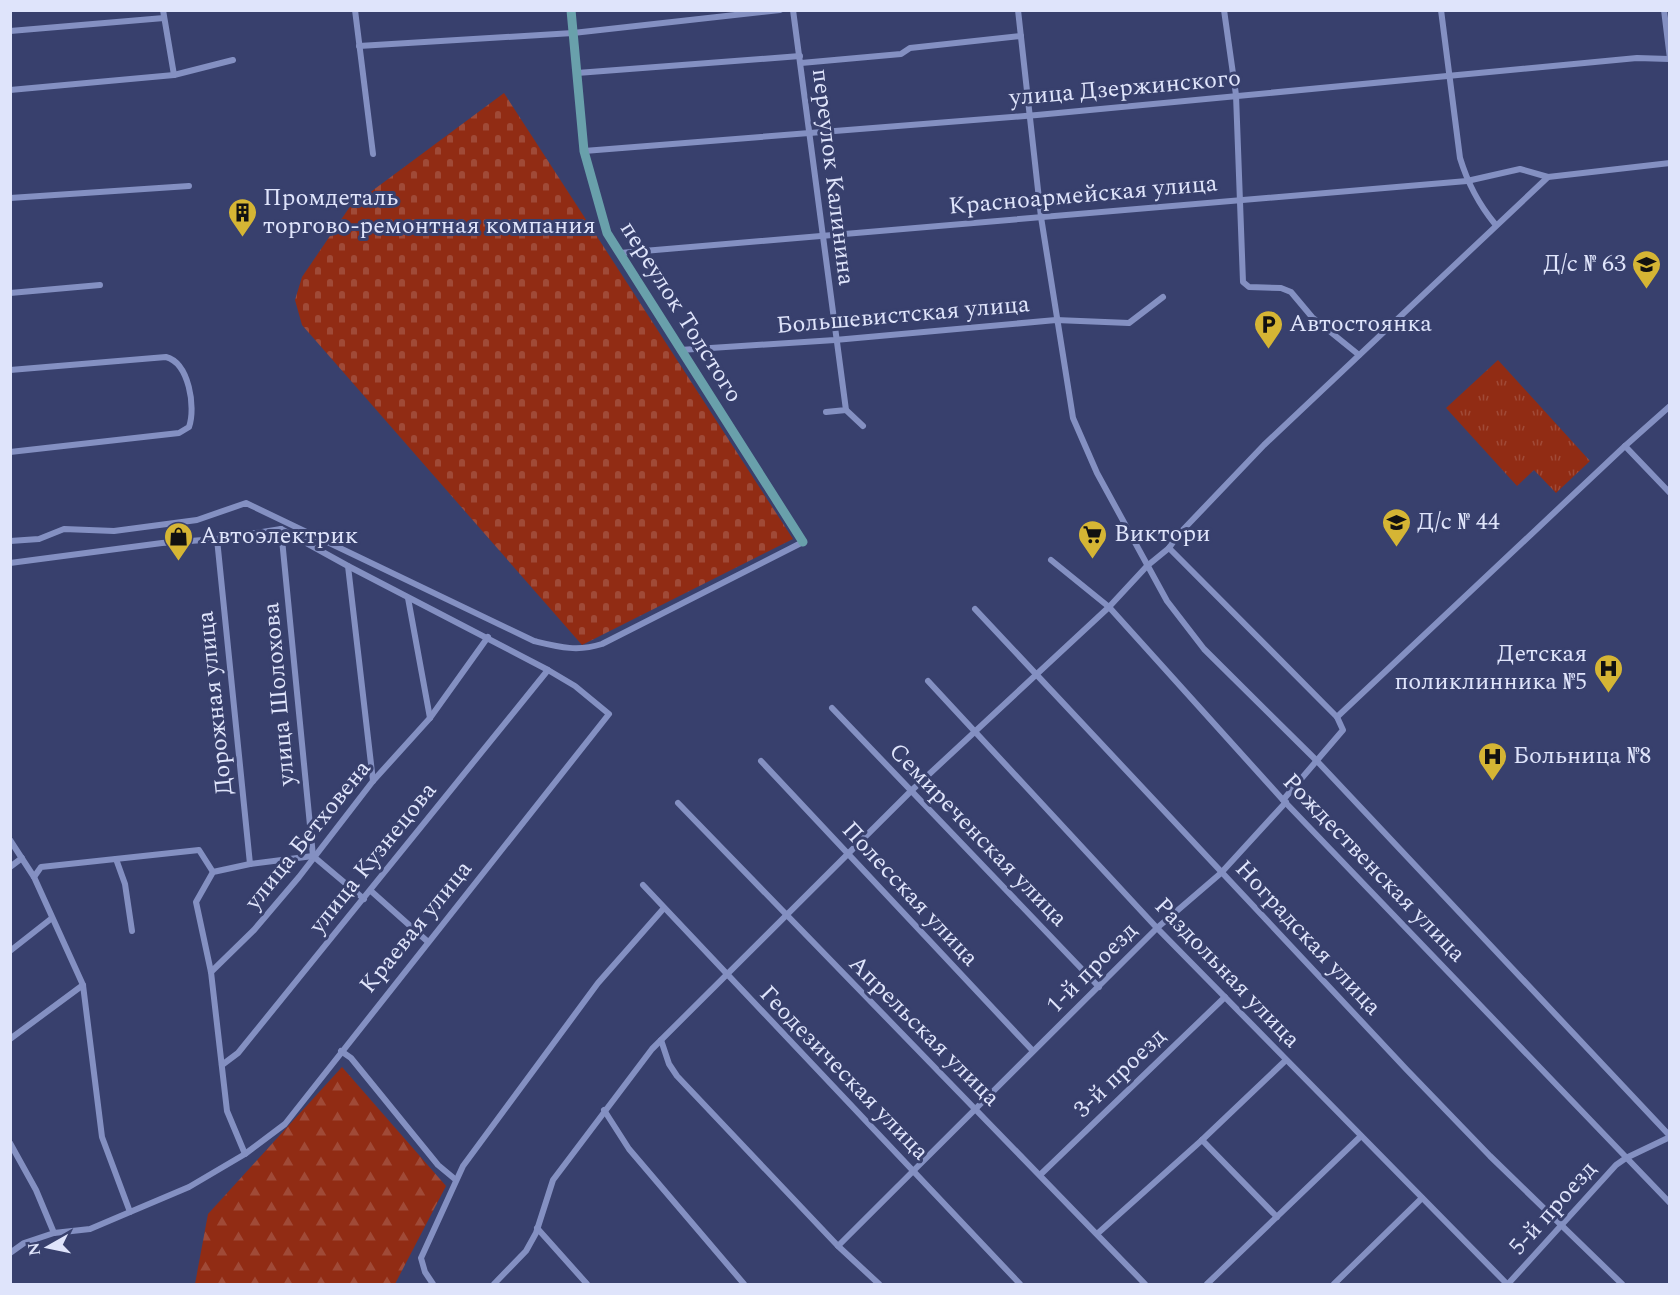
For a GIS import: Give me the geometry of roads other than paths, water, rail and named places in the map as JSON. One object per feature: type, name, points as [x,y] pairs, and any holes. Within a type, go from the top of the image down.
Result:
[{"type":"street","points":[[355,10],[373,154]]},
{"type":"street","name":"переулок Толстого","points":[[571,10],[584,150],[607,233],[803,542]]},
{"type":"street","points":[[359,46],[573,33],[780,10]]},
{"type":"street","name":"переулок Калинина","points":[[793,10],[846,410]]},
{"type":"street","points":[[1018,10],[1041,217],[1073,418],[1097,473],[1147,566],[1183,626],[1316,759],[1670,1137]]},
{"type":"street","points":[[1224,10],[1236,95],[1243,282],[1249,287],[1281,288],[1292,292],[1312,317],[1359,356]]},
{"type":"street","points":[[1441,10],[1460,158],[1467,181],[1479,204],[1495,224]]},
{"type":"street","points":[[1664,10],[1670,59]]},
{"type":"street","points":[[10,31],[157,18],[164,14],[174,75]]},
{"type":"street","points":[[577,73],[901,54],[910,48],[1021,36]]},
{"type":"street","name":"улица Дзержинского","points":[[584,150],[1029,115],[1637,58],[1670,59]]},
{"type":"street","points":[[10,90],[174,75],[233,60]]},
{"type":"street","points":[[494,1284],[526,1251],[537,1228],[553,1180],[604,1110],[661,1040],[911,791],[1109,607],[1147,566],[1169,548],[1178,535],[1242,467],[1495,224],[1548,177],[1670,163]]},
{"type":"street","name":"Красноармейская улица","points":[[620,253],[1467,181],[1520,169],[1548,177]]},
{"type":"street","points":[[10,198],[39,198],[189,186]]},
{"type":"street","points":[[10,293],[100,285]]},
{"type":"street","name":"Большевистская улица","points":[[680,350],[835,340],[1056,320],[1129,323],[1163,297]]},
{"type":"street","points":[[10,370],[166,357],[175,359],[181,365],[191,400],[192,417],[189,427],[178,433],[10,452]]},
{"type":"street","points":[[1169,548],[1337,717],[1670,406]]},
{"type":"street","points":[[826,412],[846,410],[862,426]]},
{"type":"street","points":[[1625,446],[1670,493]]},
{"type":"street","points":[[10,541],[39,538],[64,529],[114,531],[197,520],[246,503],[534,640],[568,650],[586,649],[602,644],[803,542]]},
{"type":"street","points":[[10,563],[162,543],[217,539],[282,529],[408,598],[488,637],[548,670]]},
{"type":"street","name":"улица Шолохова","points":[[282,529],[313,856]]},
{"type":"street","name":"Дорожная улица","points":[[217,539],[250,864]]},
{"type":"street","name":"Рождественская улица","points":[[1051,560],[1109,607],[1285,801],[1670,1203]]},
{"type":"street","points":[[348,566],[373,781]]},
{"type":"street","points":[[408,598],[430,718]]},
{"type":"street","name":"Ноградская улица","points":[[975,609],[1221,873],[1490,1156],[1622,1284]]},
{"type":"street","name":"улица Бетховена","points":[[211,972],[254,930],[373,781],[430,718],[488,637]]},
{"type":"street","name":"Краевая улица","points":[[10,1253],[24,1244],[54,1233],[90,1228],[189,1187],[245,1154],[285,1124],[428,940],[609,714],[575,686],[548,670]]},
{"type":"street","name":"улица Кузнецова","points":[[222,1065],[238,1053],[548,670]]},
{"type":"street","name":"Раздольная улица","points":[[928,681],[1157,928],[1507,1284]]},
{"type":"street","name":"Семиреченская улица","points":[[832,708],[1099,987]]},
{"type":"street","name":"1-й проезд","points":[[838,1246],[1157,928],[1221,873],[1285,801],[1316,759],[1342,732],[1337,717]]},
{"type":"street","name":"Полесская улица","points":[[760,761],[1033,1051]]},
{"type":"street","name":"Апрельская улица","points":[[678,803],[1144,1284]]},
{"type":"street","points":[[10,840],[34,877],[52,918],[62,934],[83,985],[102,1137],[130,1212]]},
{"type":"street","points":[[34,877],[41,867],[199,850],[213,872]]},
{"type":"street","points":[[245,1154],[228,1111],[211,972],[196,902],[213,872],[250,864],[313,856],[364,899]]},
{"type":"street","points":[[10,867],[22,858]]},
{"type":"street","points":[[116,859],[125,884],[132,931]]},
{"type":"street","name":"Геодезическая улица","points":[[643,885],[725,975],[1020,1284]]},
{"type":"street","points":[[371,891],[428,940]]},
{"type":"street","points":[[433,1284],[424,1272],[421,1258],[463,1166],[598,984],[664,908]]},
{"type":"street","points":[[10,951],[52,918]]},
{"type":"street","points":[[10,1039],[83,985]]},
{"type":"street","name":"3-й проезд","points":[[1040,1175],[1224,997]]},
{"type":"street","points":[[661,1040],[669,1064],[677,1076],[838,1246],[879,1284]]},
{"type":"street","points":[[341,1051],[351,1058],[438,1165],[456,1180]]},
{"type":"street","points":[[1097,1234],[1202,1140],[1286,1060]]},
{"type":"street","points":[[604,1110],[629,1149],[744,1284]]},
{"type":"street","points":[[1207,1284],[1361,1136]]},
{"type":"street","name":"5-й проезд","points":[[1507,1284],[1561,1224],[1626,1158],[1670,1137]]},
{"type":"street","points":[[1202,1140],[1277,1217]]},
{"type":"street","points":[[12,1146],[36,1190],[54,1233]]},
{"type":"street","points":[[1334,1284],[1422,1198]]},
{"type":"street","points":[[537,1228],[587,1284]]},
{"type":"place","name":"Промдеталь торгово-ремонтная компания","points":[[242,238]]},
{"type":"place","name":"Д/с № 63","points":[[1647,290]]},
{"type":"place","name":"Автостоянка","points":[[1268,350]]},
{"type":"place","name":"Д/с № 44","points":[[1396,548]]},
{"type":"place","name":"Виктори","points":[[1093,560]]},
{"type":"place","name":"Автоэлектрик","points":[[179,562]]},
{"type":"place","name":"Детская поликлинника №5","points":[[1608,694]]},
{"type":"place","name":"Больница №8","points":[[1492,782]]}]
